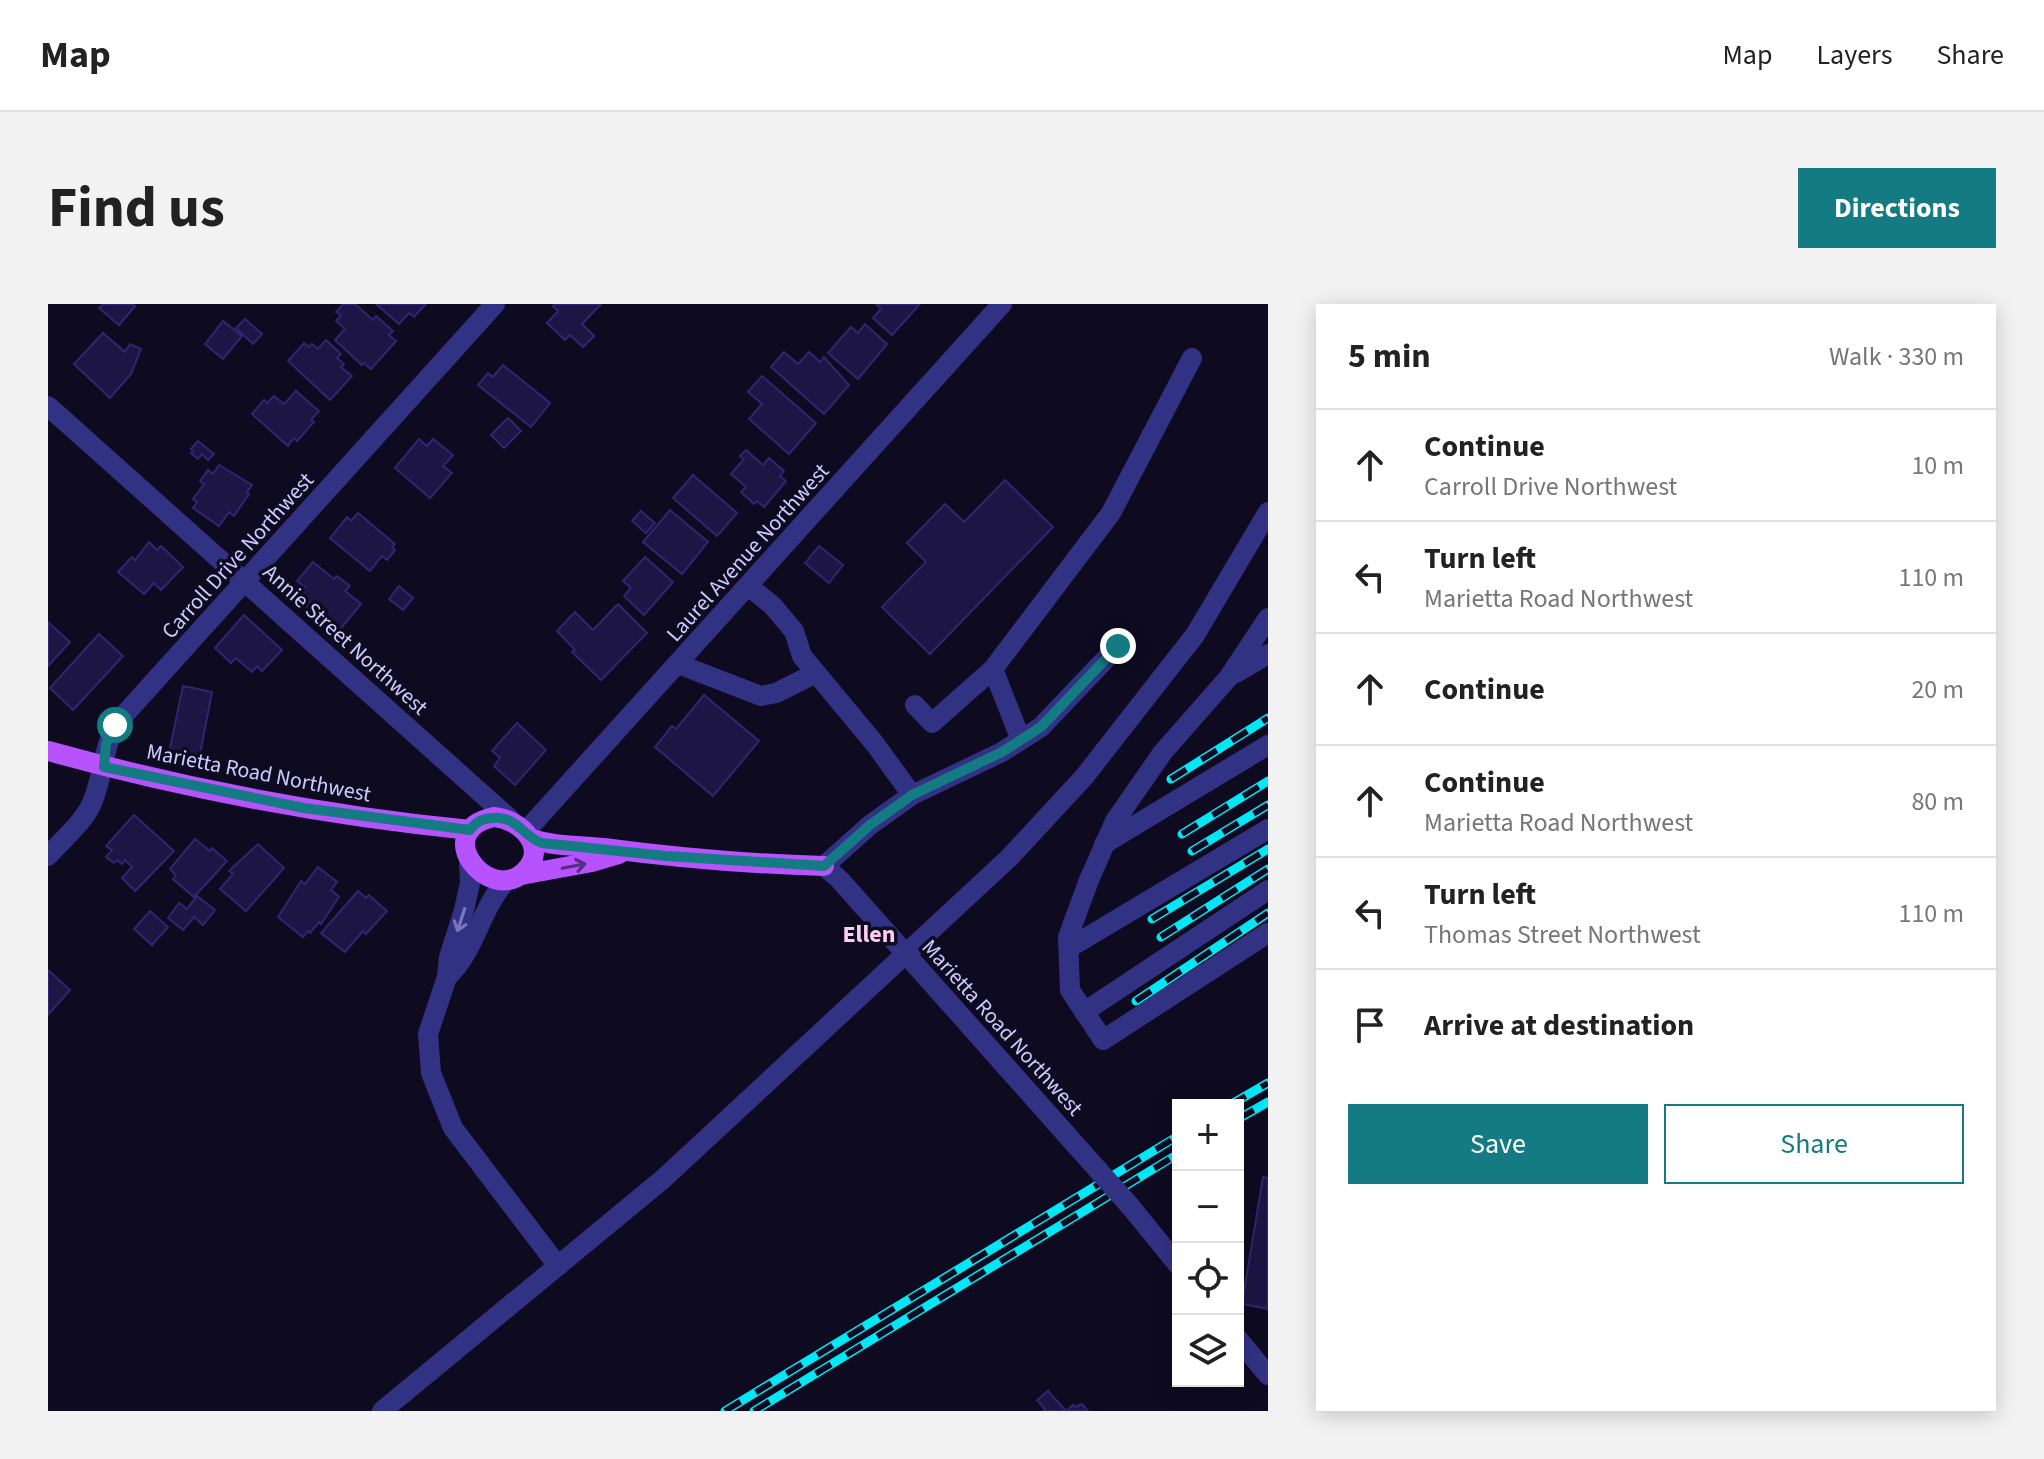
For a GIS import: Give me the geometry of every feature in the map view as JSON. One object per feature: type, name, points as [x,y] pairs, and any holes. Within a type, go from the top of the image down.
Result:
[{"type":"main road","name":"Marietta Road Northwest","points":[[48,751],[104,767],[304,808],[415,824],[470,840]]},
{"type":"main road","points":[[627,851],[592,862],[514,878],[483,874],[470,840],[494,817],[509,818],[529,835],[569,847],[627,851],[771,865],[832,873]]},
{"type":"main road","points":[[514,878],[532,860],[529,835]]},
{"type":"street","name":"Carroll Drive Northwest","points":[[48,856],[90,807],[104,767],[106,744],[115,725],[495,304]]},
{"type":"street","name":"Laurel Avenue Northwest","points":[[529,835],[678,664],[1002,304]]},
{"type":"street","points":[[915,705],[932,723],[993,669],[1111,513],[1192,358]]},
{"type":"street","name":"Annie Street Northwest","points":[[48,406],[509,818]]},
{"type":"street","points":[[382,1411],[663,1179],[1010,857],[1084,777],[1195,635],[1268,512]]},
{"type":"street","points":[[748,586],[772,605],[794,631],[802,656],[875,744],[912,795]]},
{"type":"street","points":[[1268,618],[1229,677],[1163,752],[1115,821],[1068,937],[1070,990],[1103,1040],[1268,933]]},
{"type":"street","points":[[832,873],[870,825],[912,795],[1002,752],[1041,727],[1118,646]]},
{"type":"street","points":[[1229,677],[1268,654]]},
{"type":"street","points":[[678,664],[761,696],[776,693],[816,673]]},
{"type":"street","points":[[993,669],[1021,740]]},
{"type":"street","points":[[1104,844],[1268,745]]},
{"type":"street","points":[[467,781],[470,883],[449,957],[447,977],[428,1034],[431,1073],[453,1128],[558,1266]]},
{"type":"street","points":[[1069,948],[1268,829]]},
{"type":"street","name":"Marietta Road Northwest","points":[[832,873],[1130,1206],[1172,1258]]},
{"type":"street","points":[[447,977],[460,965],[488,904],[514,878]]},
{"type":"street","points":[[1084,1012],[1268,890]]},
{"type":"street","points":[[1244,1346],[1268,1375]]},
{"type":"building","points":[[103,304],[135,306],[119,325],[99,308]]},
{"type":"building","points":[[343,304],[355,304],[373,320],[376,316],[393,331],[389,335],[396,341],[371,369],[364,363],[362,365],[335,340],[345,329],[336,321],[341,315],[336,312]]},
{"type":"building","points":[[376,304],[426,304],[414,317],[409,313],[399,324]]},
{"type":"building","points":[[601,304],[582,324],[594,336],[583,347],[570,335],[565,340],[547,323],[558,311],[553,306]]},
{"type":"building","points":[[876,304],[920,304],[892,335],[873,318],[881,309]]},
{"type":"building","points":[[245,319],[262,334],[253,344],[236,328]]},
{"type":"building","points":[[223,321],[242,336],[223,359],[205,344]]},
{"type":"building","points":[[865,324],[887,344],[858,379],[828,353],[851,327],[858,333]]},
{"type":"building","points":[[103,333],[125,352],[130,344],[141,349],[131,374],[110,398],[74,364]]},
{"type":"building","points":[[326,340],[341,354],[337,358],[344,364],[341,367],[352,376],[330,400],[288,361],[304,343],[318,349]]},
{"type":"building","points":[[784,352],[798,364],[809,352],[820,362],[824,357],[849,385],[824,414],[771,367]]},
{"type":"building","points":[[503,365],[550,403],[531,427],[478,385],[488,373],[493,377]]},
{"type":"building","points":[[762,376],[816,423],[789,454],[749,419],[762,404],[748,392]]},
{"type":"building","points":[[296,391],[319,411],[311,420],[314,422],[297,441],[294,438],[288,446],[252,414],[264,400],[267,403],[274,396],[284,404]]},
{"type":"building","points":[[508,418],[521,431],[504,448],[491,435]]},
{"type":"building","points":[[419,439],[427,446],[433,439],[453,455],[443,466],[452,473],[430,498],[395,468]]},
{"type":"building","points":[[198,441],[214,454],[208,460],[202,454],[198,459],[191,453]]},
{"type":"building","points":[[746,450],[763,465],[769,458],[784,471],[780,476],[786,481],[764,507],[757,501],[754,504],[741,492],[746,487],[731,474],[744,459],[740,456]]},
{"type":"building","points":[[219,465],[252,485],[234,516],[229,512],[219,526],[193,508],[197,502],[193,499],[204,484],[200,481],[208,470],[213,474]]},
{"type":"building","points":[[693,475],[737,513],[717,536],[673,498]]},
{"type":"building","points":[[1005,480],[1053,527],[930,654],[882,607],[926,562],[907,543],[945,504],[964,522]]},
{"type":"building","points":[[670,510],[708,542],[682,574],[643,542]]},
{"type":"building","points":[[641,511],[655,523],[646,533],[632,521]]},
{"type":"building","points":[[358,513],[395,544],[392,547],[395,550],[387,560],[382,556],[370,571],[330,538],[347,517],[351,521]]},
{"type":"building","points":[[149,542],[157,550],[161,546],[183,567],[161,590],[154,583],[144,594],[118,572],[132,557],[135,560]]},
{"type":"building","points":[[819,546],[843,565],[829,583],[805,563]]},
{"type":"building","points":[[645,557],[673,582],[644,615],[624,596],[631,588],[623,581]]},
{"type":"building","points":[[313,562],[334,579],[337,576],[350,586],[345,591],[361,604],[337,633],[306,607],[310,602],[300,593],[305,587],[297,581]]},
{"type":"building","points":[[399,586],[413,598],[403,610],[389,599]]},
{"type":"building","points":[[618,604],[647,633],[601,680],[572,652],[575,650],[557,631],[575,612],[593,630]]},
{"type":"building","points":[[244,615],[282,650],[262,671],[257,666],[252,672],[236,658],[231,663],[215,648]]},
{"type":"building","points":[[48,622],[70,642],[48,666]]},
{"type":"building","points":[[99,634],[123,656],[73,710],[50,688]]},
{"type":"building","points":[[183,686],[212,692],[199,759],[169,753]]},
{"type":"building","points":[[704,695],[759,741],[713,796],[655,747],[672,726],[676,729]]},
{"type":"building","points":[[517,723],[546,750],[515,785],[494,766],[500,758],[492,751]]},
{"type":"building","points":[[134,815],[174,851],[135,891],[122,878],[132,867],[125,860],[122,864],[117,860],[114,863],[106,857],[112,850],[106,846]]},
{"type":"building","points":[[195,839],[227,861],[194,897],[173,879],[176,875],[170,869]]},
{"type":"building","points":[[258,844],[284,868],[246,911],[220,889],[233,874],[229,871]]},
{"type":"building","points":[[318,867],[337,882],[331,890],[339,897],[321,924],[319,922],[303,937],[278,917],[301,881],[305,884]]},
{"type":"building","points":[[358,891],[366,898],[369,895],[387,911],[366,934],[363,931],[345,952],[321,933]]},
{"type":"building","points":[[197,896],[215,910],[203,925],[194,917],[183,930],[168,918],[179,903],[187,909]]},
{"type":"building","points":[[150,911],[168,927],[152,945],[134,929]]},
{"type":"building","points":[[48,970],[70,990],[48,1015]]},
{"type":"building","points":[[1263,1177],[1268,1178],[1268,1309],[1244,1304]]},
{"type":"building","points":[[1048,1391],[1066,1411],[1043,1411],[1045,1409],[1037,1400]]},
{"type":"building","points":[[1082,1404],[1088,1411],[1066,1411],[1073,1405]]},
{"type":"railway","points":[[1171,779],[1268,718]]},
{"type":"railway","points":[[1182,834],[1268,781]]},
{"type":"railway","points":[[1192,851],[1268,805]]},
{"type":"railway","points":[[1152,919],[1268,849]]},
{"type":"railway","points":[[1161,937],[1268,869]]},
{"type":"railway","points":[[1136,1001],[1268,913]]},
{"type":"railway","points":[[1240,1099],[1268,1083]]},
{"type":"railway","points":[[1244,1116],[1268,1102]]},
{"type":"railway","points":[[725,1411],[1172,1140]]},
{"type":"railway","points":[[754,1411],[1172,1158]]},
{"type":"district","name":"Ellen","points":[[869,934]]},
{"type":"route","points":[[115,725],[106,744],[104,767],[304,808],[470,830],[478,821],[494,817],[509,818],[532,839],[542,843],[771,865],[824,866],[870,825],[912,795],[1002,752],[1041,727],[1118,646]]}]
